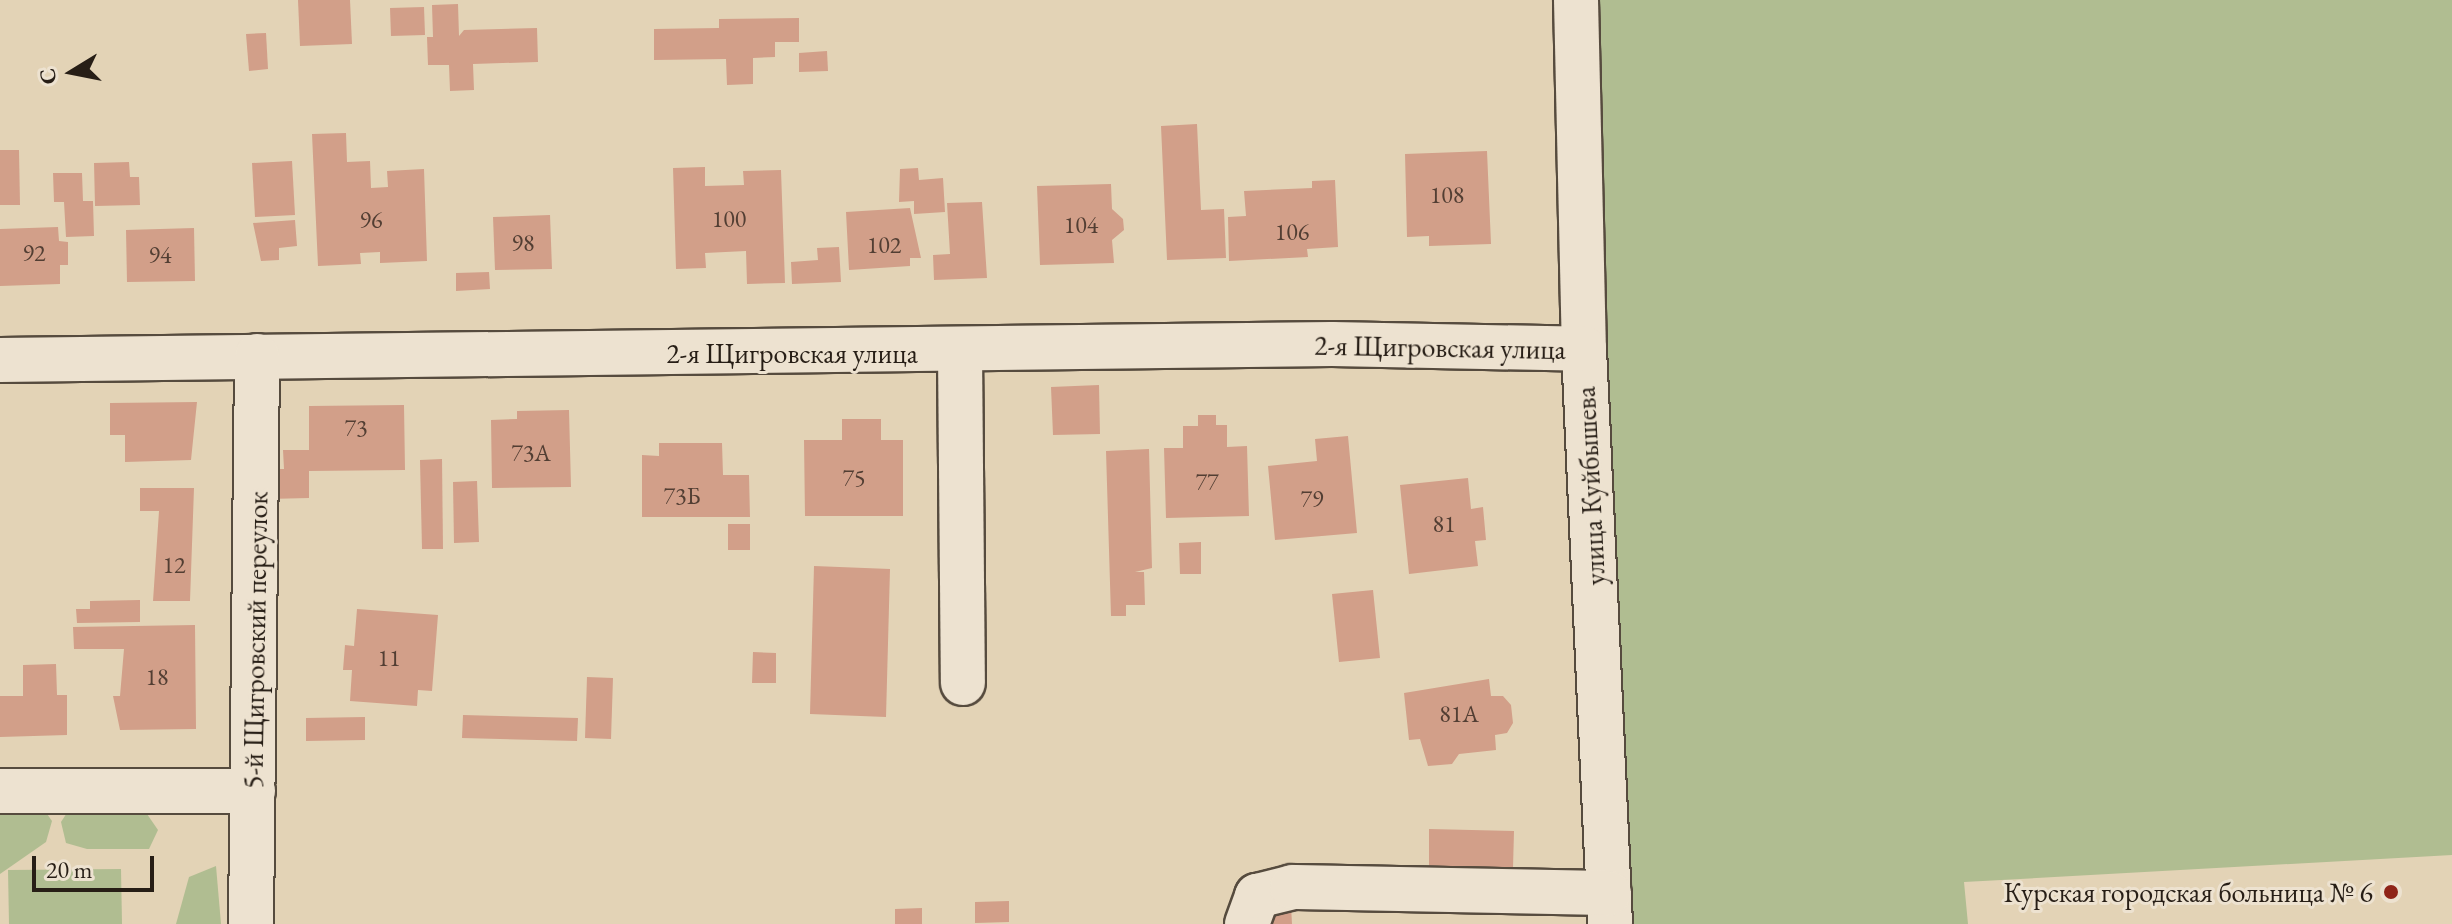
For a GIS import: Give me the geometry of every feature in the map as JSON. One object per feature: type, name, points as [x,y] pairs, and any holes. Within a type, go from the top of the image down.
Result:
[{"type":"street","name":"улица Куйбышева","points":[[1576,0],[1584,349],[1610,908]]},
{"type":"street","name":"2-я Щигровская улица","points":[[0,360],[960,352],[1332,344],[1584,349]]},
{"type":"street","points":[[960,352],[963,683]]},
{"type":"street","name":"5-й Щигровский переулок","points":[[251,924],[257,356]]},
{"type":"street","points":[[0,791],[253,791]]},
{"type":"street","points":[[1247,924],[1257,896],[1292,887],[1610,908]]},
{"type":"green space","points":[[1589,0],[2452,0],[2452,855],[1964,882],[1968,924],[1626,924]]},
{"type":"green space","points":[[136,798],[158,830],[149,849],[87,849],[66,843],[61,822],[74,802]]},
{"type":"green space","points":[[0,804],[40,804],[52,821],[46,842],[0,874]]},
{"type":"green space","points":[[216,866],[221,924],[176,924],[189,877]]},
{"type":"green space","points":[[121,869],[122,924],[9,924],[8,870]]},
{"type":"building","points":[[298,0],[350,0],[352,44],[300,46]]},
{"type":"building","points":[[458,4],[459,36],[464,30],[537,28],[538,62],[473,64],[474,90],[450,91],[449,65],[428,65],[427,37],[433,37],[432,5]]},
{"type":"building","points":[[424,7],[425,35],[391,36],[390,8]]},
{"type":"building","points":[[799,18],[799,42],[775,42],[775,57],[753,58],[753,84],[727,85],[726,59],[654,60],[654,29],[719,28],[719,19]]},
{"type":"building","points":[[266,33],[268,69],[249,71],[246,34]]},
{"type":"building","points":[[827,51],[828,71],[799,72],[799,53]]},
{"type":"building","points":[[1197,124],[1201,210],[1224,209],[1226,258],[1167,260],[1161,126]]},
{"type":"building","points":[[346,133],[347,162],[370,161],[371,188],[388,187],[387,171],[424,169],[427,261],[380,263],[380,252],[360,253],[361,264],[318,266],[312,134]]},
{"type":"building","points":[[0,150],[19,150],[20,205],[0,205]]},
{"type":"building","points":[[1487,151],[1491,244],[1429,246],[1429,236],[1407,237],[1405,154]]},
{"type":"building","points":[[292,161],[295,215],[255,217],[252,163]]},
{"type":"building","points":[[129,162],[130,177],[139,177],[140,205],[95,206],[94,163]]},
{"type":"building","points":[[705,167],[705,186],[744,185],[743,171],[781,170],[785,283],[747,284],[746,251],[705,253],[706,268],[676,269],[673,168]]},
{"type":"building","points":[[918,168],[919,180],[943,178],[945,212],[914,214],[914,201],[899,202],[900,169]]},
{"type":"building","points":[[53,173],[82,173],[83,201],[93,201],[94,236],[66,237],[64,202],[54,202]]},
{"type":"building","points":[[1335,180],[1338,247],[1307,249],[1308,257],[1229,261],[1228,217],[1246,216],[1244,191],[1312,188],[1312,181]]},
{"type":"building","points":[[1111,184],[1112,209],[1123,219],[1124,230],[1112,240],[1114,263],[1040,265],[1037,186]]},
{"type":"building","points":[[982,202],[987,278],[934,280],[933,255],[950,254],[947,203]]},
{"type":"building","points":[[910,208],[921,258],[910,258],[910,266],[849,270],[846,212]]},
{"type":"building","points":[[550,215],[552,269],[495,270],[493,217]]},
{"type":"building","points":[[295,220],[297,246],[279,248],[279,260],[261,261],[253,223]]},
{"type":"building","points":[[58,227],[59,241],[68,242],[68,265],[60,265],[60,284],[0,286],[0,229]]},
{"type":"building","points":[[194,228],[195,281],[127,282],[126,230]]},
{"type":"building","points":[[839,247],[841,282],[792,284],[791,262],[818,260],[817,248]]},
{"type":"building","points":[[489,272],[490,289],[456,291],[456,273]]},
{"type":"building","points":[[1099,385],[1100,434],[1053,435],[1051,387]]},
{"type":"building","points":[[197,402],[191,460],[125,462],[125,435],[110,435],[110,403]]},
{"type":"building","points":[[404,405],[405,470],[309,471],[309,498],[268,499],[267,469],[284,469],[283,450],[309,450],[309,406]]},
{"type":"building","points":[[569,410],[571,487],[492,488],[491,420],[517,419],[517,411]]},
{"type":"building","points":[[1198,415],[1216,415],[1216,425],[1227,425],[1227,447],[1247,446],[1249,516],[1166,518],[1164,448],[1183,448],[1183,426],[1198,426]]},
{"type":"building","points":[[842,419],[881,419],[881,440],[903,440],[903,516],[805,516],[804,440],[842,440]]},
{"type":"building","points":[[1348,436],[1357,533],[1275,540],[1268,466],[1317,461],[1315,439]]},
{"type":"building","points":[[659,443],[722,443],[723,475],[749,475],[750,517],[642,517],[642,455],[659,456]]},
{"type":"building","points":[[1149,449],[1152,568],[1135,572],[1144,572],[1145,605],[1126,605],[1126,616],[1111,616],[1106,451]]},
{"type":"building","points":[[442,459],[443,549],[422,549],[420,460]]},
{"type":"building","points":[[1468,478],[1471,509],[1483,507],[1486,540],[1475,541],[1478,566],[1409,574],[1400,485]]},
{"type":"building","points":[[477,481],[479,542],[454,543],[453,482]]},
{"type":"building","points":[[140,488],[194,488],[190,601],[153,601],[159,511],[140,511]]},
{"type":"building","points":[[728,524],[750,524],[750,550],[728,550]]},
{"type":"building","points":[[1201,542],[1201,574],[1180,574],[1179,543]]},
{"type":"building","points":[[814,566],[890,569],[886,717],[810,714]]},
{"type":"building","points":[[1373,590],[1380,658],[1339,662],[1332,594]]},
{"type":"building","points":[[140,600],[140,622],[77,623],[76,609],[90,609],[90,601]]},
{"type":"building","points":[[357,609],[438,615],[432,691],[418,690],[417,706],[350,701],[352,670],[343,670],[345,645],[354,646]]},
{"type":"building","points":[[195,625],[196,729],[120,730],[113,696],[120,696],[124,649],[74,649],[73,627]]},
{"type":"building","points":[[753,652],[776,653],[776,683],[752,683]]},
{"type":"building","points":[[56,664],[57,695],[67,695],[67,735],[0,737],[0,696],[23,696],[23,665]]},
{"type":"building","points":[[587,677],[613,678],[611,739],[585,738]]},
{"type":"building","points":[[1489,679],[1491,696],[1503,696],[1511,705],[1513,723],[1507,733],[1495,735],[1496,750],[1459,754],[1452,764],[1428,766],[1420,739],[1409,740],[1404,693]]},
{"type":"building","points":[[463,715],[578,718],[577,741],[462,738]]},
{"type":"building","points":[[365,717],[365,740],[306,741],[306,718]]},
{"type":"building","points":[[1429,829],[1514,831],[1513,868],[1429,867]]},
{"type":"building","points":[[1009,901],[1009,922],[975,923],[975,902]]},
{"type":"building","points":[[1291,906],[1292,924],[1268,924],[1268,907]]},
{"type":"building","points":[[922,908],[922,924],[895,924],[895,909]]},
{"type":"place","name":"Курская городская больница № 6","points":[[2391,892]]}]
